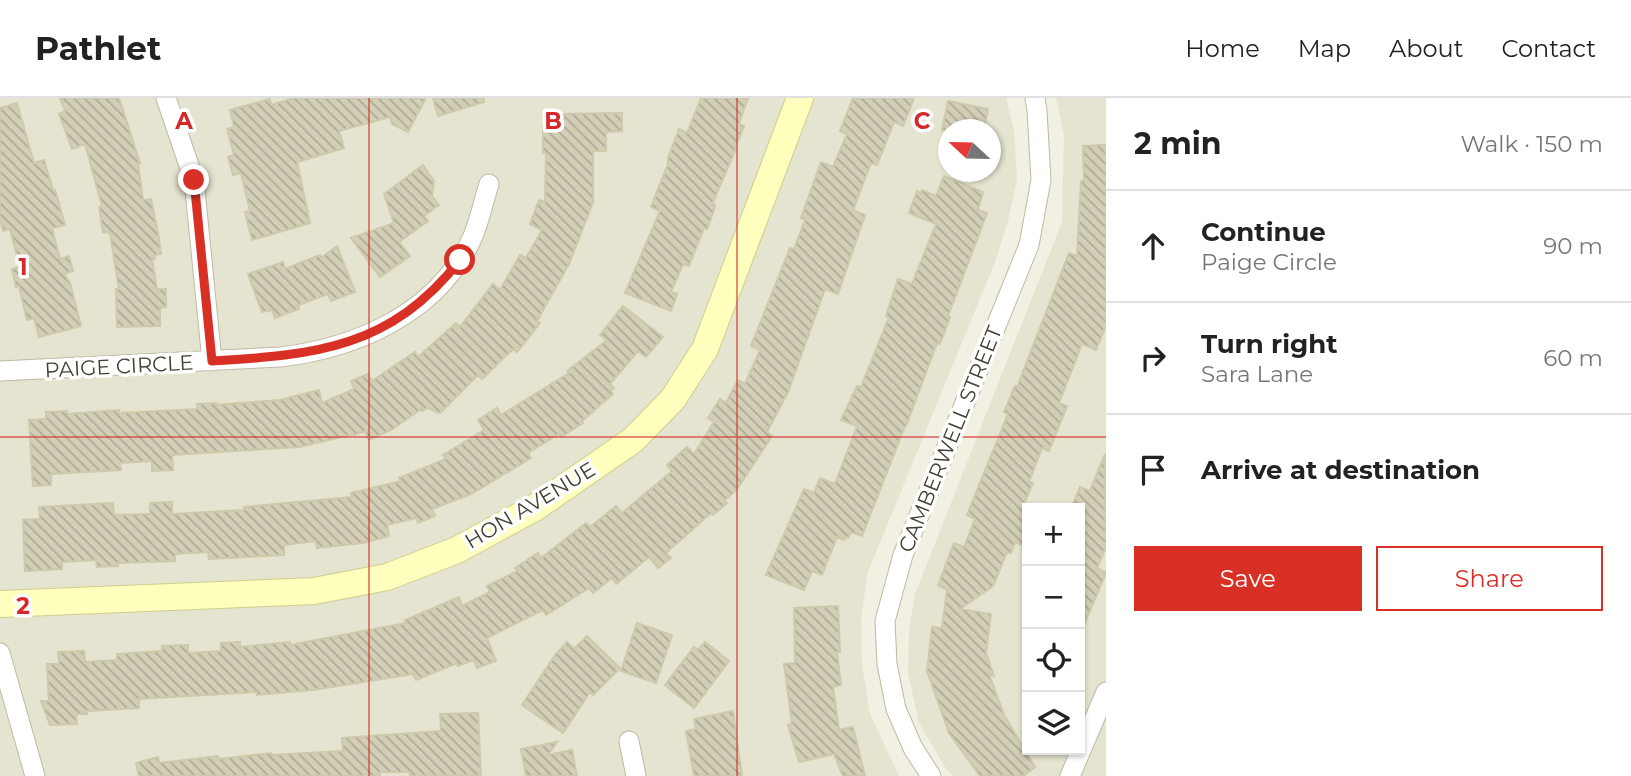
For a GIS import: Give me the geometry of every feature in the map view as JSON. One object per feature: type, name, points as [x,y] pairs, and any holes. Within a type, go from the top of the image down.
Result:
[{"type":"street","points":[[166,98],[194,180],[212,361]]},
{"type":"street","name":"HON AVENUE","points":[[0,604],[314,591],[387,577],[457,550],[536,507],[633,440],[673,399],[705,349],[800,98]]},
{"type":"street","name":"CAMBERWELL STREET","points":[[931,776],[913,748],[896,709],[887,664],[885,621],[903,555],[1029,246],[1041,180],[1035,98]]},
{"type":"street","name":"PAIGE CIRCLE","points":[[0,371],[281,357],[325,350],[377,331],[400,317],[442,283],[460,260],[473,236],[489,184]]},
{"type":"street","points":[[0,653],[35,776]]},
{"type":"street","points":[[1070,776],[1106,692]]},
{"type":"street","points":[[629,741],[636,776]]},
{"type":"shaded area","points":[[0,98],[1006,98],[1014,131],[1017,179],[1008,221],[995,262],[868,572],[861,619],[862,665],[870,714],[899,776],[0,776]]},
{"type":"shaded area","points":[[1056,98],[1106,98],[1106,776],[953,776],[919,723],[908,673],[909,631],[915,594],[1062,222],[1064,135]]},
{"type":"building","points":[[60,98],[119,98],[140,163],[143,200],[151,199],[159,238],[161,254],[154,255],[155,259],[152,259],[157,289],[166,289],[166,307],[160,308],[160,326],[117,327],[116,289],[119,289],[110,233],[103,232],[99,207],[102,206],[85,144],[72,149],[59,114],[65,111]]},
{"type":"building","points":[[294,98],[426,98],[408,132],[392,124],[390,117],[339,131],[344,148],[297,162],[310,223],[252,240],[245,212],[250,211],[241,173],[233,175],[228,157],[234,155],[227,129],[234,127],[230,110],[270,99],[271,105]]},
{"type":"building","points":[[433,98],[484,98],[484,102],[438,116]]},
{"type":"building","points":[[701,98],[748,98],[739,124],[744,126],[712,204],[715,205],[714,210],[707,229],[704,228],[689,266],[683,264],[671,292],[677,294],[671,311],[625,293],[660,211],[651,207],[679,129],[687,133]]},
{"type":"building","points":[[853,98],[914,98],[903,126],[894,122],[877,165],[871,163],[853,210],[865,215],[838,294],[825,289],[788,392],[767,432],[772,436],[737,489],[724,501],[727,503],[713,515],[711,513],[666,553],[671,558],[658,568],[649,557],[616,584],[612,578],[593,593],[589,588],[546,615],[543,610],[487,638],[496,661],[477,668],[474,660],[458,666],[457,663],[416,680],[413,674],[313,690],[257,695],[257,692],[139,699],[139,708],[87,711],[87,714],[76,714],[77,724],[50,725],[41,701],[49,701],[47,664],[59,664],[58,652],[84,651],[85,662],[117,660],[117,654],[162,651],[162,646],[188,645],[188,653],[221,651],[221,643],[240,642],[240,647],[290,642],[290,645],[406,623],[405,620],[459,597],[462,606],[490,592],[487,586],[517,571],[515,568],[538,553],[541,558],[586,523],[590,527],[616,506],[622,513],[672,471],[667,465],[687,447],[694,454],[714,422],[708,418],[720,399],[726,403],[738,380],[745,384],[760,350],[751,346],[790,248],[794,249],[805,220],[801,218],[821,162],[833,167],[847,134],[840,131]]},
{"type":"building","points":[[948,101],[988,109],[986,119],[944,119]]},
{"type":"building","points":[[17,103],[34,163],[44,160],[55,190],[65,225],[52,228],[60,259],[69,256],[73,271],[64,274],[70,283],[81,326],[39,337],[34,318],[27,320],[19,286],[16,287],[12,269],[20,267],[10,229],[3,231],[0,220],[0,108]]},
{"type":"building","points":[[622,113],[622,131],[606,132],[606,151],[593,151],[593,202],[569,264],[537,321],[540,323],[517,352],[513,349],[482,379],[478,375],[440,413],[427,408],[422,411],[421,409],[393,429],[369,440],[365,431],[299,447],[172,455],[173,470],[152,471],[152,461],[120,463],[121,470],[51,474],[51,485],[33,486],[29,420],[46,419],[46,412],[67,411],[67,414],[119,410],[119,413],[198,409],[197,404],[280,400],[319,390],[322,403],[354,389],[351,381],[368,374],[372,381],[415,352],[418,357],[456,323],[460,327],[493,284],[500,290],[520,255],[526,258],[542,230],[530,224],[539,200],[545,202],[546,153],[543,153],[543,125],[554,125],[554,114]]},
{"type":"building","points":[[1106,145],[1106,326],[1096,350],[1082,344],[1059,403],[1067,406],[1049,451],[1042,448],[1029,482],[1033,483],[1022,503],[1022,545],[1015,542],[1011,553],[1007,552],[993,586],[960,609],[991,614],[986,653],[994,676],[989,674],[1004,715],[1022,745],[1022,755],[1028,755],[1035,767],[1023,776],[980,776],[949,733],[927,671],[932,627],[942,628],[947,590],[938,585],[954,543],[964,547],[975,519],[967,515],[1008,414],[1004,412],[1015,386],[1017,387],[1069,253],[1077,256],[1081,181],[1084,181],[1083,146]]},
{"type":"building","points":[[423,165],[434,181],[432,196],[439,205],[424,216],[428,221],[399,242],[410,256],[380,277],[351,238],[394,223],[384,194]]},
{"type":"building","points":[[942,182],[959,182],[983,192],[978,210],[987,213],[940,344],[937,343],[862,536],[851,532],[844,540],[837,537],[822,575],[812,571],[804,590],[766,575],[804,489],[814,493],[820,478],[835,484],[857,426],[841,420],[857,386],[861,387],[889,317],[886,316],[898,279],[912,284],[936,224],[909,213],[917,191],[921,193],[922,190],[936,196]]},
{"type":"building","points":[[337,246],[355,292],[331,301],[328,294],[298,305],[299,309],[275,318],[272,310],[262,312],[248,274],[283,262],[285,269],[320,255],[321,258]]},
{"type":"building","points":[[623,306],[663,337],[646,357],[638,351],[610,384],[614,388],[610,391],[613,394],[582,421],[583,423],[528,453],[531,458],[471,494],[432,509],[435,516],[418,523],[416,518],[387,525],[389,536],[363,543],[317,548],[316,541],[284,545],[284,555],[209,559],[208,552],[175,554],[175,561],[118,563],[118,566],[97,567],[96,560],[62,562],[62,569],[25,571],[23,520],[40,519],[39,507],[113,503],[114,515],[150,514],[150,503],[172,502],[172,514],[244,510],[244,507],[352,497],[351,493],[401,481],[399,478],[446,459],[443,455],[484,430],[478,420],[497,408],[501,415],[569,373],[567,371],[607,340],[600,335]]},
{"type":"building","points":[[1105,454],[1106,547],[1097,568],[1106,573],[1085,622],[1085,503],[1073,503],[1080,487],[1090,491]]},
{"type":"building","points":[[838,606],[840,652],[837,652],[841,685],[833,687],[839,730],[853,727],[865,776],[843,776],[834,754],[799,762],[788,725],[792,724],[784,664],[795,663],[794,608]]},
{"type":"building","points":[[637,623],[672,635],[656,683],[621,671]]},
{"type":"building","points":[[587,636],[620,668],[593,695],[590,692],[563,733],[522,705],[555,655],[567,642],[574,649]]},
{"type":"building","points":[[705,642],[729,661],[694,708],[665,685],[694,647],[698,650]]},
{"type":"building","points":[[733,711],[742,776],[694,776],[686,731],[696,729],[694,719]]},
{"type":"building","points":[[478,713],[481,775],[410,776],[410,772],[380,772],[380,776],[139,776],[136,763],[158,757],[159,763],[218,756],[219,759],[271,753],[343,751],[342,738],[441,731],[440,714]]},
{"type":"building","points":[[557,742],[548,755],[572,750],[577,776],[526,776],[521,749]]},
{"type":"route","points":[[194,180],[212,361],[299,355],[350,342],[377,331],[422,301],[442,283],[460,260]]}]
